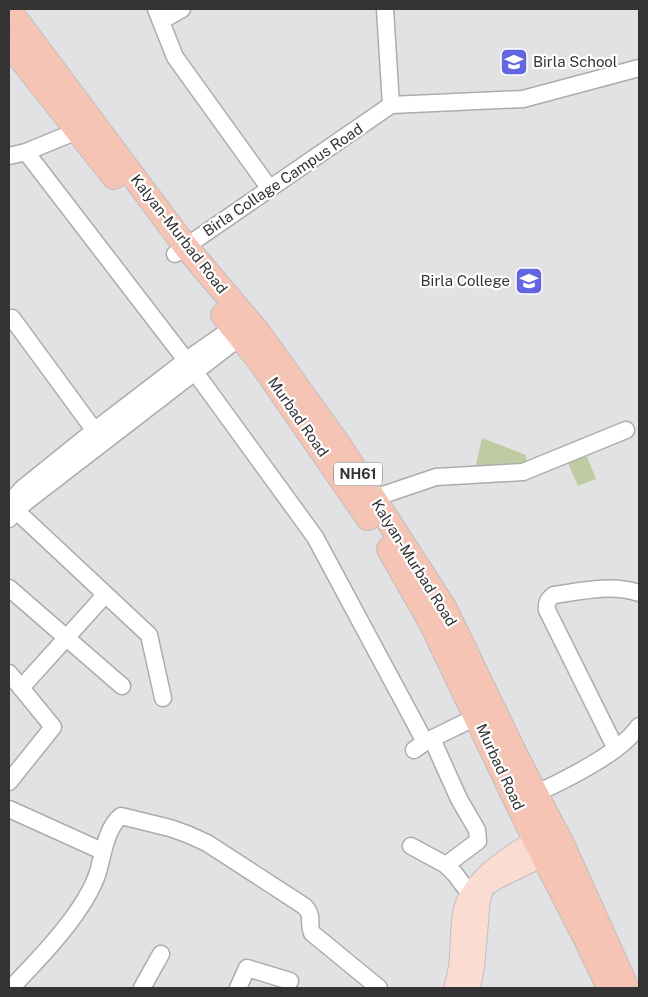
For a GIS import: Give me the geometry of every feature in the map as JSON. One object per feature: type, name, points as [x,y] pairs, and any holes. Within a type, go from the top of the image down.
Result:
[{"type":"highway","name":"NH61","points":[[11,23],[78,131],[180,250]]},
{"type":"highway","name":"Kalyan-Murbad Road","points":[[11,23],[180,250],[339,445],[367,502],[444,607],[535,794],[549,843],[627,988]]},
{"type":"highway","name":"Murbad Road","points":[[367,502],[386,544],[430,621],[476,717],[549,843],[586,939],[609,988]]},
{"type":"main road","points":[[470,988],[464,912],[470,894],[480,882],[504,861],[549,843]]},
{"type":"main road","points":[[454,988],[468,947],[484,888],[549,843]]},
{"type":"street","points":[[182,9],[158,15],[175,57],[270,189]]},
{"type":"street","points":[[385,9],[391,105],[523,99],[639,68]]},
{"type":"street","name":"Birla Collage Campus Road","points":[[180,250],[391,105]]},
{"type":"street","points":[[9,156],[26,152],[78,131]]},
{"type":"street","points":[[26,152],[190,366],[315,537],[424,744],[477,830],[478,841],[446,865]]},
{"type":"street","points":[[12,318],[99,436]]},
{"type":"street","points":[[163,698],[149,634],[10,509],[99,436],[190,366],[244,328]]},
{"type":"street","points":[[367,502],[436,477],[523,472],[626,430]]},
{"type":"street","points":[[9,588],[122,686]]},
{"type":"street","points":[[616,749],[546,605],[554,595],[592,590],[631,590],[639,593]]},
{"type":"street","points":[[21,688],[105,595]]},
{"type":"street","points":[[9,673],[53,727],[9,782]]},
{"type":"street","points":[[424,744],[476,717]]},
{"type":"street","points":[[535,794],[562,781],[616,749],[639,726]]},
{"type":"street","points":[[9,809],[102,851]]},
{"type":"street","points":[[11,988],[35,964],[67,925],[98,872],[102,851],[116,820],[121,816],[170,828],[207,843],[304,906],[311,917],[310,929],[312,933],[379,988]]},
{"type":"street","points":[[411,846],[446,865],[456,874],[470,894]]},
{"type":"street","points":[[142,988],[161,954]]},
{"type":"street","points":[[238,988],[247,968],[290,981]]},
{"type":"green space","points":[[482,438],[526,455],[526,466],[475,469]]},
{"type":"green space","points":[[586,454],[596,479],[578,486],[567,461]]},
{"type":"place","name":"Birla School","points":[[514,62]]},
{"type":"place","name":"Birla College","points":[[529,281]]}]
